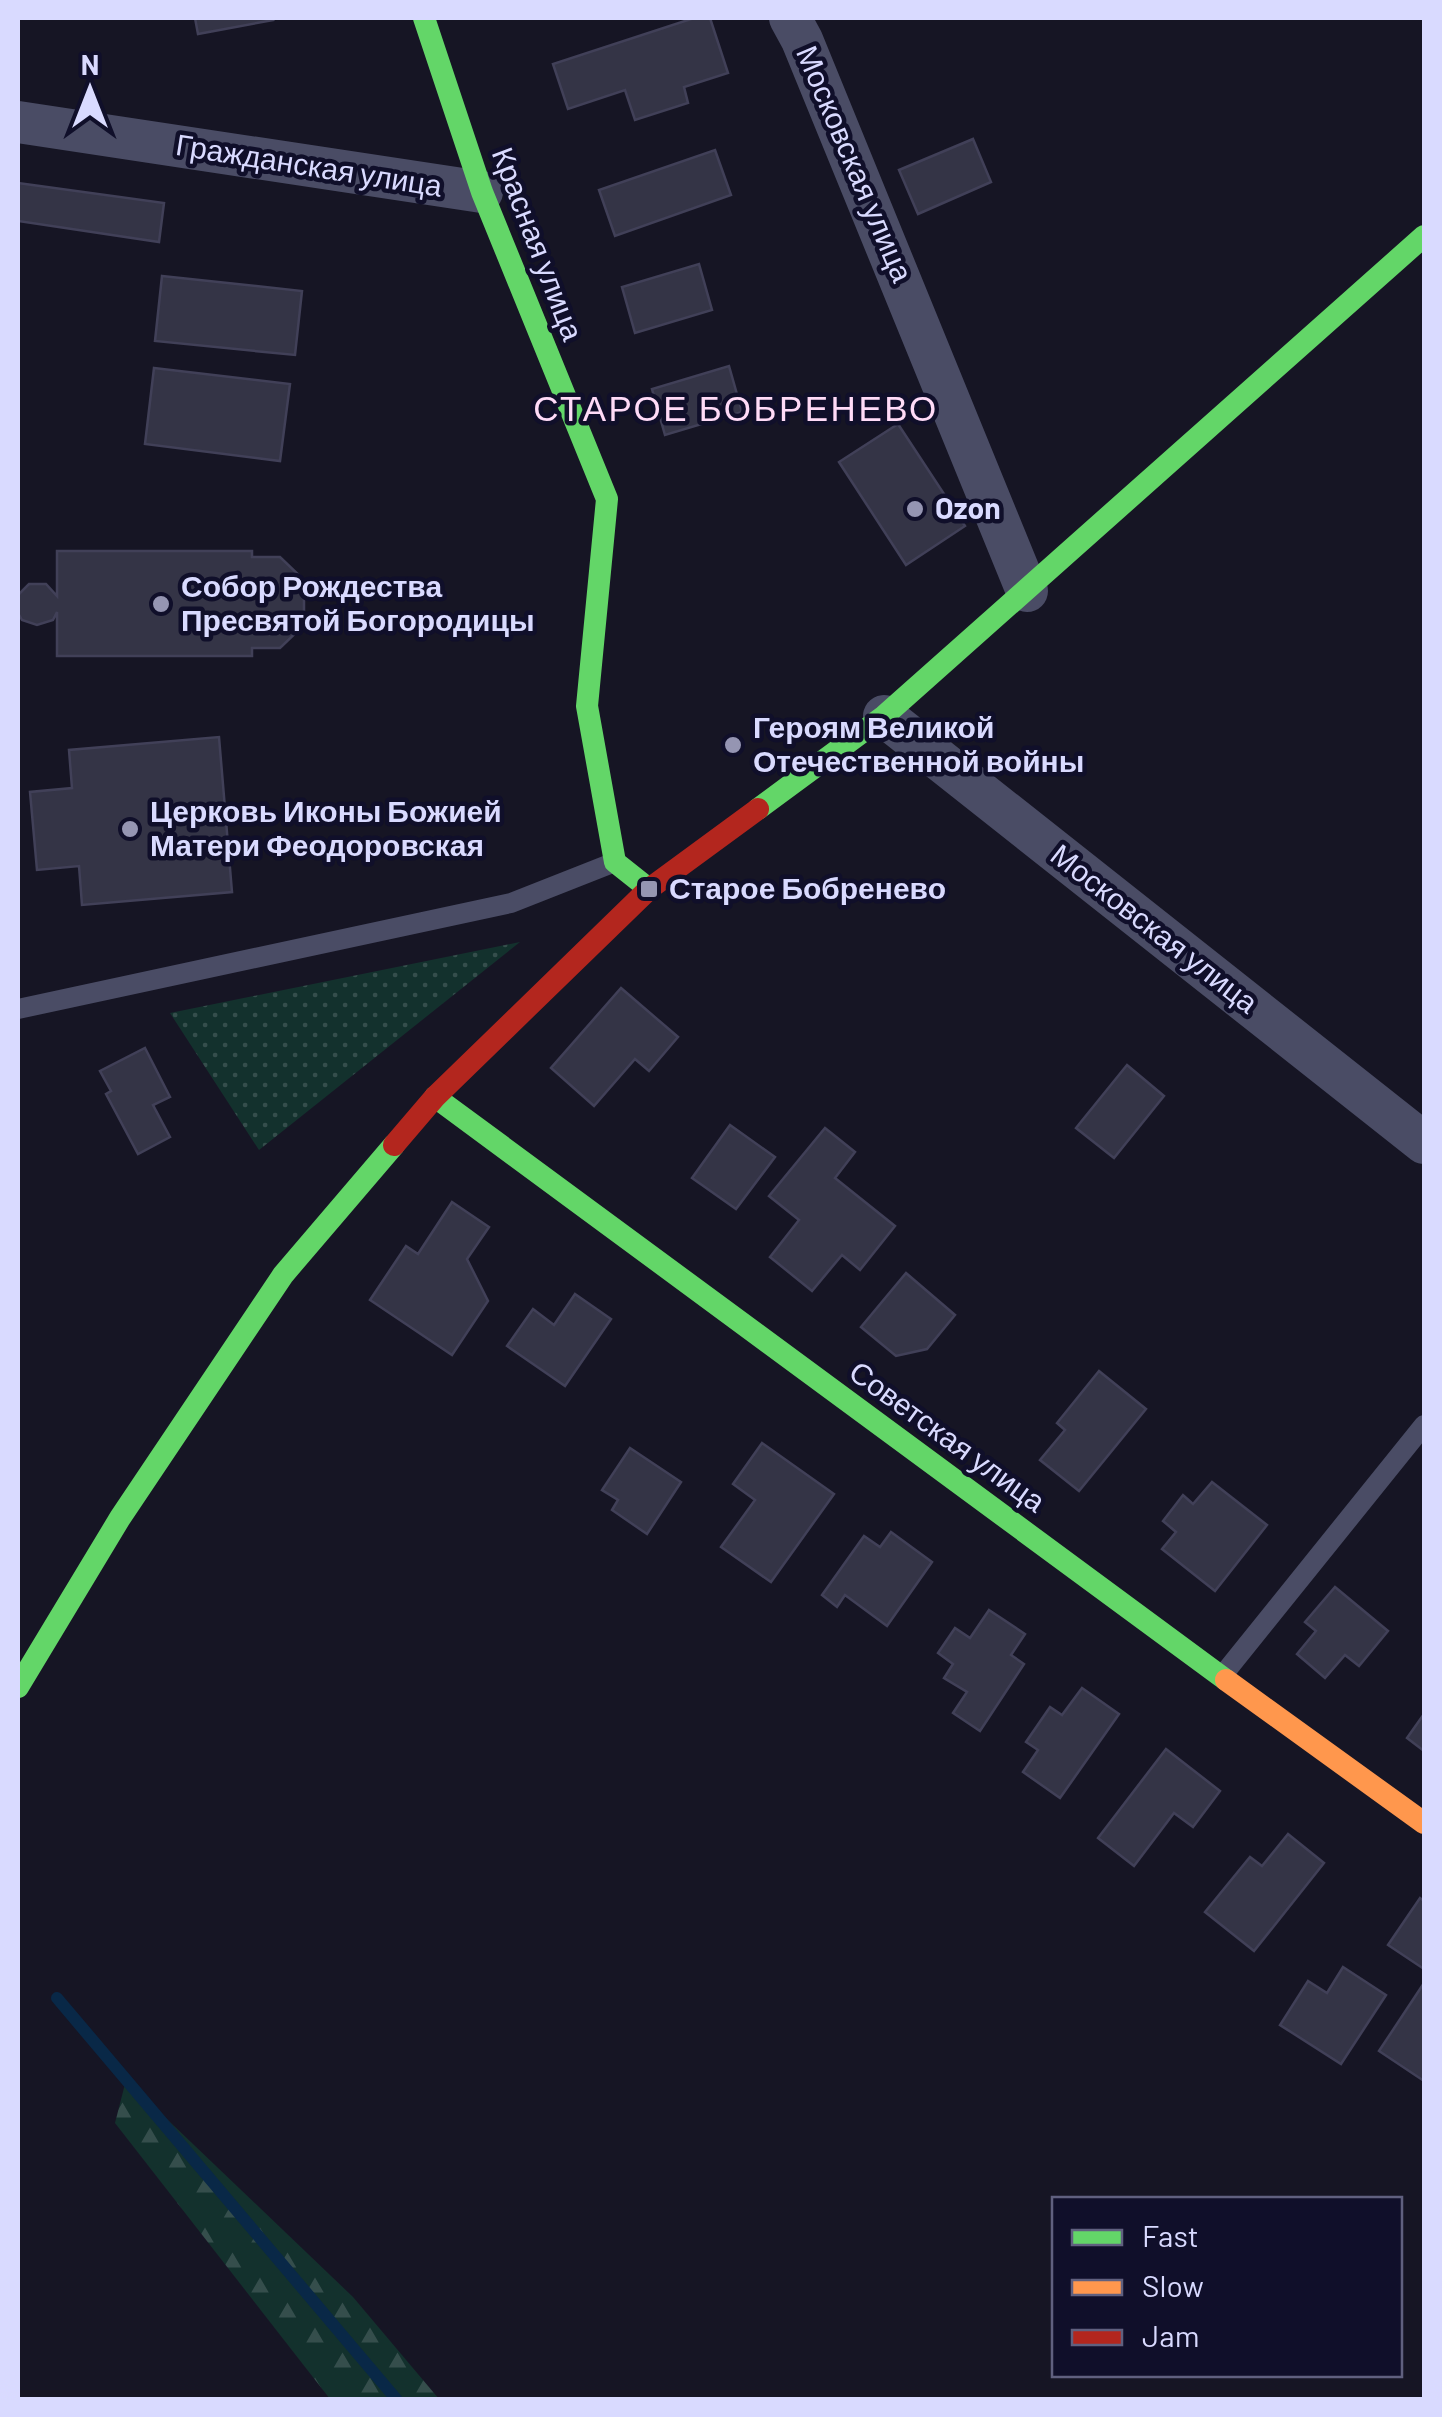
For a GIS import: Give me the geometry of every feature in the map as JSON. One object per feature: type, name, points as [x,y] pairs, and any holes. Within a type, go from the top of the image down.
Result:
[{"type":"street","name":"Красная улица","points":[[424,18],[482,192],[607,499],[587,706],[615,862]]},
{"type":"street","name":"Московская улица","points":[[790,18],[1028,590]]},
{"type":"street","name":"Гражданская улица","points":[[18,122],[482,192]]},
{"type":"street","points":[[18,1687],[120,1518],[283,1275],[435,1096],[649,889],[884,716],[1424,236]]},
{"type":"street","name":"Московская улица","points":[[884,716],[1424,1142]]},
{"type":"street","points":[[615,862],[649,889]]},
{"type":"street","name":"Советская улица","points":[[435,1096],[1424,1823]]},
{"type":"lane","points":[[18,1009],[510,903],[615,862]]},
{"type":"lane","points":[[1221,1677],[1424,1424]]},
{"type":"green space","points":[[520,942],[259,1150],[170,1013]]},
{"type":"green space","points":[[126,2080],[353,2297],[439,2399],[330,2399],[115,2123]]},
{"type":"building","points":[[195,18],[272,18],[273,20],[198,34]]},
{"type":"building","points":[[694,18],[710,18],[728,73],[684,87],[688,103],[635,120],[625,90],[568,109],[553,64]]},
{"type":"building","points":[[973,139],[991,182],[918,214],[899,170]]},
{"type":"building","points":[[715,150],[731,195],[615,236],[599,190]]},
{"type":"building","points":[[18,183],[164,203],[159,242],[18,221]]},
{"type":"building","points":[[699,264],[712,310],[635,333],[622,287]]},
{"type":"building","points":[[162,276],[302,291],[295,355],[155,341]]},
{"type":"building","points":[[729,366],[742,412],[665,435],[652,389]]},
{"type":"building","points":[[154,368],[290,384],[280,461],[145,444]]},
{"type":"building","points":[[898,424],[965,526],[906,565],[839,462]]},
{"type":"building","name":"Собор Рождества Пресвятой Богородицы","points":[[57,551],[252,551],[252,557],[280,557],[304,580],[304,625],[280,648],[252,648],[252,656],[57,656],[57,612],[53,620],[37,625],[22,620],[18,595],[29,584],[46,584],[57,596]]},
{"type":"building","name":"Церковь Иконы Божией Матери Феодоровская","points":[[219,737],[232,892],[82,905],[79,866],[37,870],[30,792],[72,788],[69,750]]},
{"type":"building","points":[[621,988],[678,1037],[649,1071],[635,1059],[594,1106],[551,1068]]},
{"type":"building","points":[[145,1048],[170,1097],[153,1105],[170,1137],[138,1154],[106,1094],[111,1091],[100,1071]]},
{"type":"building","points":[[1127,1065],[1164,1096],[1114,1158],[1076,1128]]},
{"type":"building","points":[[730,1125],[775,1157],[736,1209],[692,1178]]},
{"type":"building","points":[[825,1128],[855,1152],[835,1178],[895,1226],[860,1270],[842,1255],[812,1291],[770,1257],[799,1220],[769,1196]]},
{"type":"building","points":[[452,1202],[489,1227],[467,1259],[488,1301],[452,1355],[370,1300],[406,1246],[418,1254]]},
{"type":"building","points":[[906,1273],[955,1315],[927,1349],[896,1356],[861,1327]]},
{"type":"building","points":[[575,1294],[611,1319],[565,1386],[507,1346],[533,1309],[554,1325]]},
{"type":"building","points":[[1099,1371],[1146,1409],[1079,1491],[1040,1460],[1065,1430],[1057,1423]]},
{"type":"building","points":[[762,1443],[834,1494],[771,1582],[721,1547],[755,1500],[733,1484]]},
{"type":"building","points":[[630,1448],[681,1482],[647,1534],[612,1510],[618,1500],[602,1490]]},
{"type":"building","points":[[1212,1482],[1267,1525],[1215,1591],[1162,1549],[1176,1532],[1163,1521],[1183,1495],[1193,1504]]},
{"type":"building","points":[[891,1532],[932,1562],[887,1626],[845,1595],[837,1607],[822,1595],[864,1536],[880,1547]]},
{"type":"building","points":[[1335,1587],[1388,1631],[1359,1666],[1345,1655],[1325,1678],[1297,1654],[1316,1631],[1305,1622]]},
{"type":"building","points":[[989,1610],[1025,1634],[1011,1655],[1024,1664],[980,1731],[953,1713],[967,1692],[944,1678],[953,1664],[938,1653],[955,1628],[970,1638]]},
{"type":"building","points":[[1082,1688],[1119,1714],[1060,1798],[1023,1772],[1038,1750],[1026,1742],[1050,1707],[1062,1715]]},
{"type":"building","points":[[1424,1714],[1424,1751],[1407,1738]]},
{"type":"building","points":[[1166,1749],[1220,1791],[1193,1827],[1174,1813],[1134,1866],[1098,1838]]},
{"type":"building","points":[[1288,1834],[1324,1863],[1254,1951],[1205,1912],[1250,1857],[1262,1866]]},
{"type":"building","points":[[1420,1898],[1424,1901],[1424,1969],[1388,1945]]},
{"type":"building","points":[[1343,1967],[1386,1995],[1341,2064],[1280,2025],[1308,1981],[1327,1993]]},
{"type":"building","points":[[1424,1983],[1424,2081],[1379,2051]]},
{"type":"waterway","points":[[57,1998],[397,2400]]},
{"type":"traffic: fast","points":[[424,18],[482,192],[607,499],[587,706],[615,862],[649,889]]},
{"type":"traffic: fast","points":[[758,809],[884,716],[1424,236]]},
{"type":"traffic: fast","points":[[435,1097],[1226,1680]]},
{"type":"traffic: fast","points":[[18,1687],[120,1518],[283,1275],[394,1145]]},
{"type":"traffic: slow","points":[[1226,1680],[1424,1823]]},
{"type":"traffic: jam","points":[[394,1145],[435,1097],[649,889],[758,809]]},
{"type":"place","name":"Ozon","points":[[915,509]]},
{"type":"place","name":"Собор Рождества Пресвятой Богородицы","points":[[161,604]]},
{"type":"place","name":"Героям Великой Отечественной войны","points":[[733,745]]},
{"type":"place","name":"Церковь Иконы Божией Матери Феодоровская","points":[[130,829]]},
{"type":"place","name":"Старое Бобренево","points":[[649,889]]},
{"type":"district","name":"СТАРОЕ БОБРЕНЕВО","points":[[736,409]]}]
